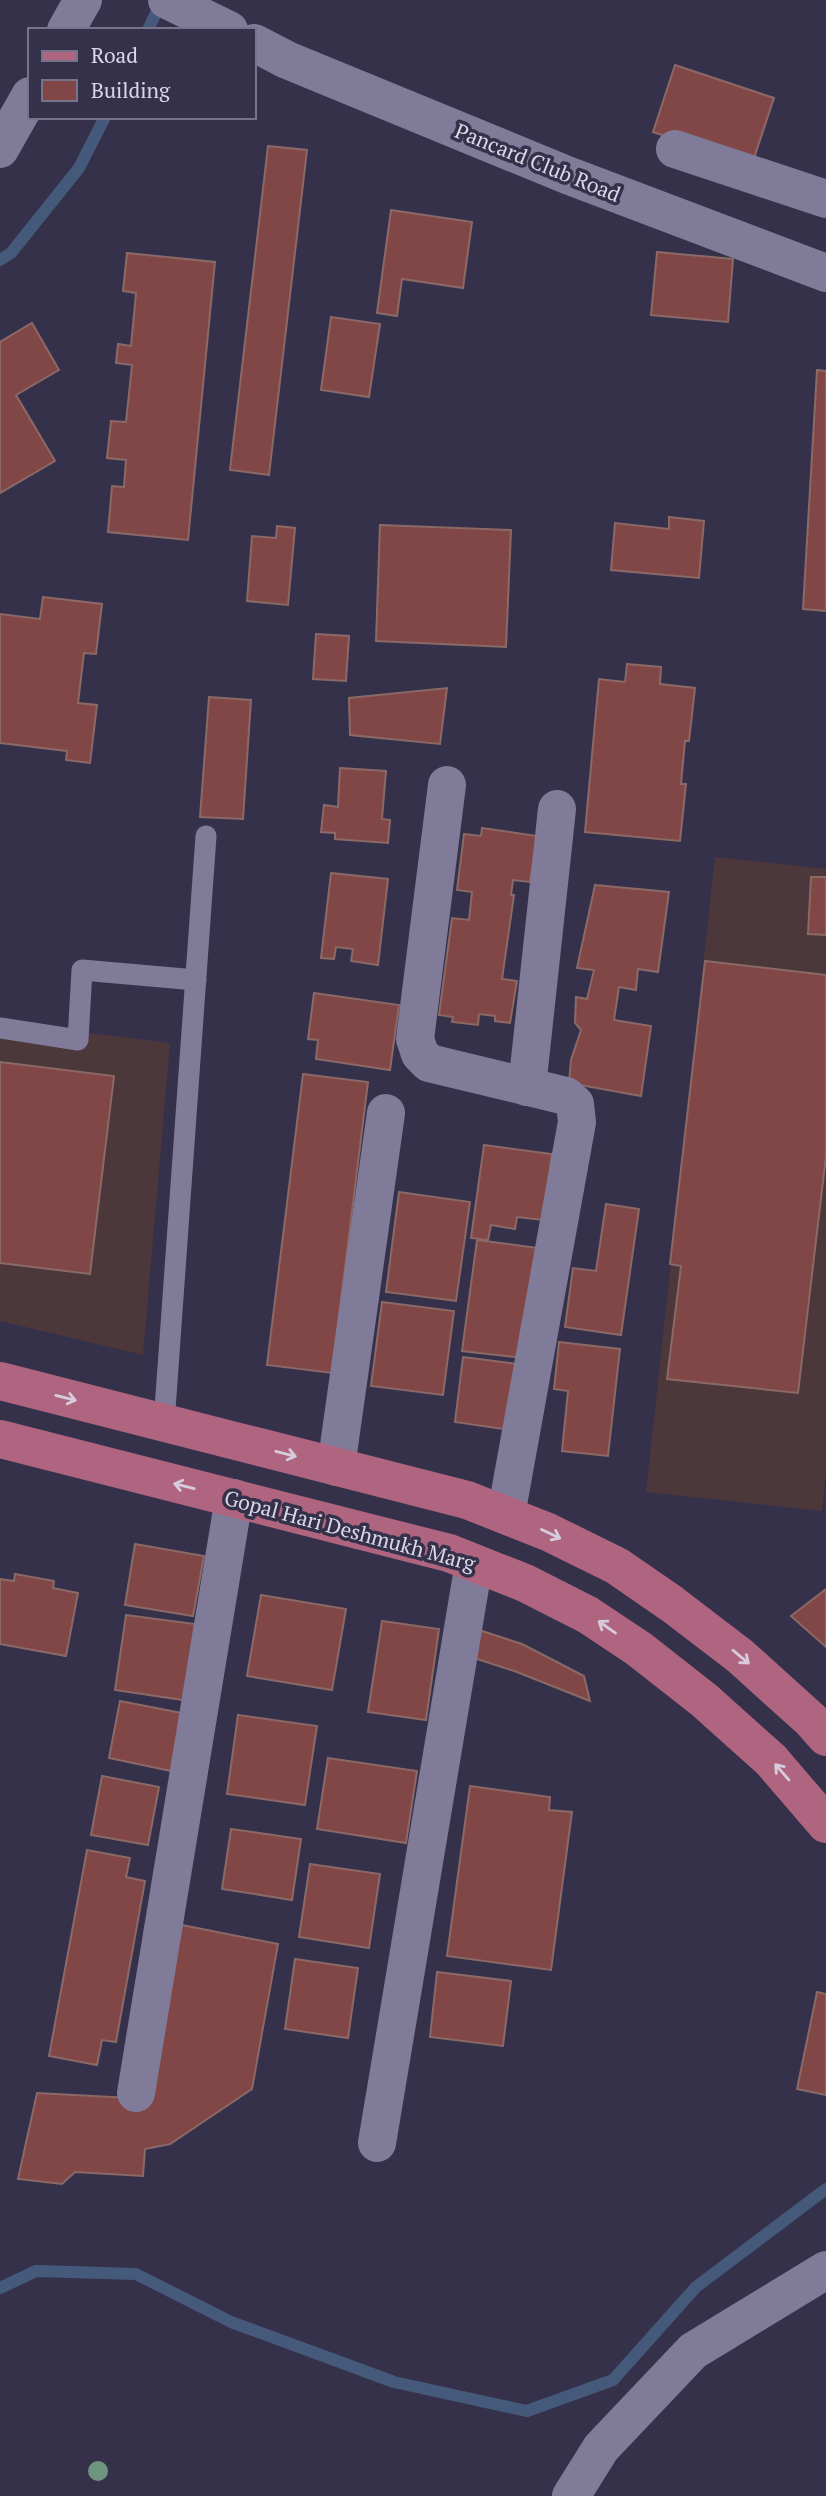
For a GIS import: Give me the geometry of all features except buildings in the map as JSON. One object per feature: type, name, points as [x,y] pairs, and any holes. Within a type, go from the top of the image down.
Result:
[{"type":"main road","points":[[0,1381],[467,1500],[548,1532],[617,1566],[673,1604],[740,1656],[811,1720],[826,1738]]},
{"type":"main road","name":"Gopal Hari Deshmukh Marg","points":[[0,1439],[449,1553],[525,1583],[588,1615],[704,1699],[771,1760],[826,1824]]},
{"type":"street","points":[[67,28],[83,0]]},
{"type":"street","name":"Pancard Club Road","points":[[256,44],[287,60],[567,175],[826,273]]},
{"type":"street","points":[[0,149],[28,100]]},
{"type":"street","points":[[675,149],[826,199]]},
{"type":"street","points":[[447,785],[415,1039],[420,1054],[429,1063],[566,1096],[575,1104],[577,1122],[506,1515]]},
{"type":"street","points":[[527,1087],[558,809]]},
{"type":"street","points":[[335,1467],[386,1113]]},
{"type":"street","points":[[136,2092],[234,1498]]},
{"type":"street","points":[[377,2143],[474,1563]]},
{"type":"street","points":[[571,2496],[601,2448],[693,2351],[826,2270]]},
{"type":"lane","points":[[164,1423],[206,836]]},
{"type":"lane","points":[[0,1028],[78,1040],[82,970],[196,980]]},
{"type":"shaded area","points":[[715,857],[826,869],[826,1471],[822,1511],[646,1492]]},
{"type":"shaded area","points":[[0,1022],[170,1043],[143,1355],[0,1321]]},
{"type":"waterway","points":[[149,28],[162,0]]},
{"type":"waterway","points":[[0,260],[11,253],[79,168],[104,119]]},
{"type":"waterway","points":[[0,2288],[36,2271],[136,2274],[231,2322],[394,2382],[527,2411],[613,2380],[696,2287],[826,2189]]}]
